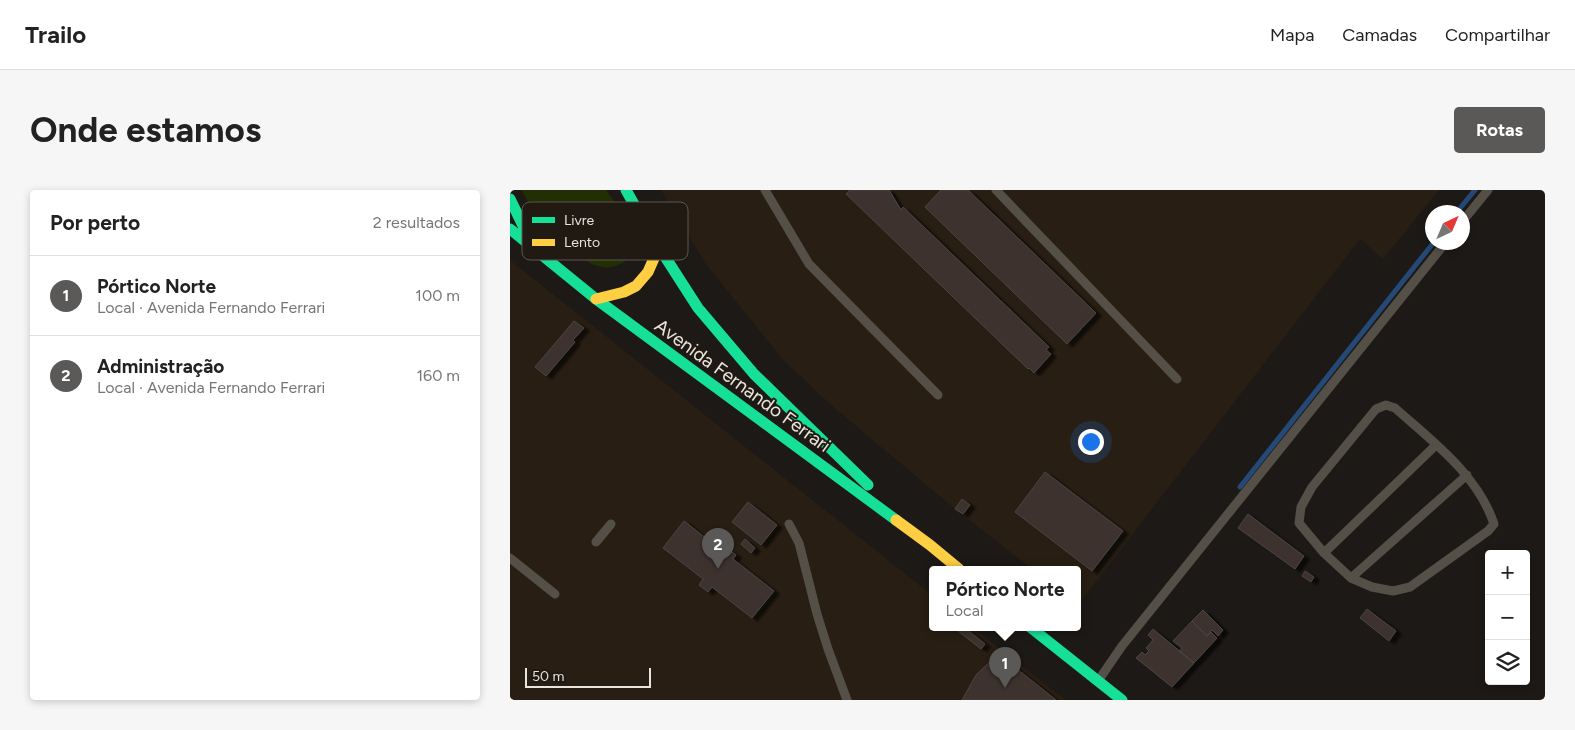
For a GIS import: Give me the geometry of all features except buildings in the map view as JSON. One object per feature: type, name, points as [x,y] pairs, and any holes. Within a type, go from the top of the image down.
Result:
[{"type":"street","name":"Avenida Fernando Ferrari","points":[[510,199],[522,223]]},
{"type":"street","name":"Avenida Fernando Ferrari","points":[[510,229],[522,239]]},
{"type":"street","name":"Avenida Fernando Ferrari","points":[[547,260],[596,299],[930,545],[955,566]]},
{"type":"street","points":[[596,299],[624,292],[636,286],[648,272],[653,260]]},
{"type":"street","name":"Avenida Fernando Ferrari","points":[[667,260],[698,308],[754,374],[930,545]]},
{"type":"street","points":[[1035,631],[1122,700]]},
{"type":"lane","points":[[765,190],[809,264],[938,395]]},
{"type":"lane","points":[[996,190],[1177,380]]},
{"type":"lane","points":[[1470,212],[1488,190]]},
{"type":"lane","points":[[1098,680],[1122,646],[1440,250]]},
{"type":"lane","points":[[1386,406],[1396,408],[1436,445],[1467,475],[1490,510],[1494,524],[1488,531],[1410,586],[1393,591],[1372,587],[1351,578],[1324,553],[1300,523],[1301,507],[1312,487],[1376,409],[1386,406]]},
{"type":"lane","points":[[1324,553],[1436,445]]},
{"type":"lane","points":[[1351,578],[1467,475]]},
{"type":"lane","points":[[596,542],[611,524]]},
{"type":"lane","points":[[789,524],[799,543],[820,623],[847,700]]},
{"type":"lane","points":[[510,558],[555,594]]},
{"type":"shaded area","points":[[661,190],[1439,190],[1383,259],[1360,239],[1081,601],[1081,566],[1028,566],[955,509],[831,405],[784,361],[705,263],[688,235],[688,202],[668,202]]},
{"type":"shaded area","points":[[510,260],[929,593],[929,631],[977,631],[1066,700],[510,700]]},
{"type":"green space","points":[[521,190],[606,190],[614,202],[529,202]]},
{"type":"green space","points":[[586,260],[626,260],[611,267],[601,267]]},
{"type":"waterway","points":[[1463,205],[1475,190]]},
{"type":"waterway","points":[[1240,487],[1428,250]]},
{"type":"traffic: fast","points":[[626,190],[633,202]]},
{"type":"traffic: fast","points":[[510,199],[522,224]]},
{"type":"traffic: fast","points":[[510,229],[522,239]]},
{"type":"traffic: fast","points":[[548,260],[596,299],[896,520]]},
{"type":"traffic: fast","points":[[667,260],[698,308],[754,374],[868,485]]},
{"type":"traffic: fast","points":[[1035,631],[1122,700]]},
{"type":"traffic: slow","points":[[596,299],[624,292],[636,286],[648,272],[653,260]]},
{"type":"traffic: slow","points":[[896,520],[955,566]]},
{"type":"place","name":"Administração","points":[[718,569]]},
{"type":"place","name":"Pórtico Norte","points":[[1005,688]]}]
